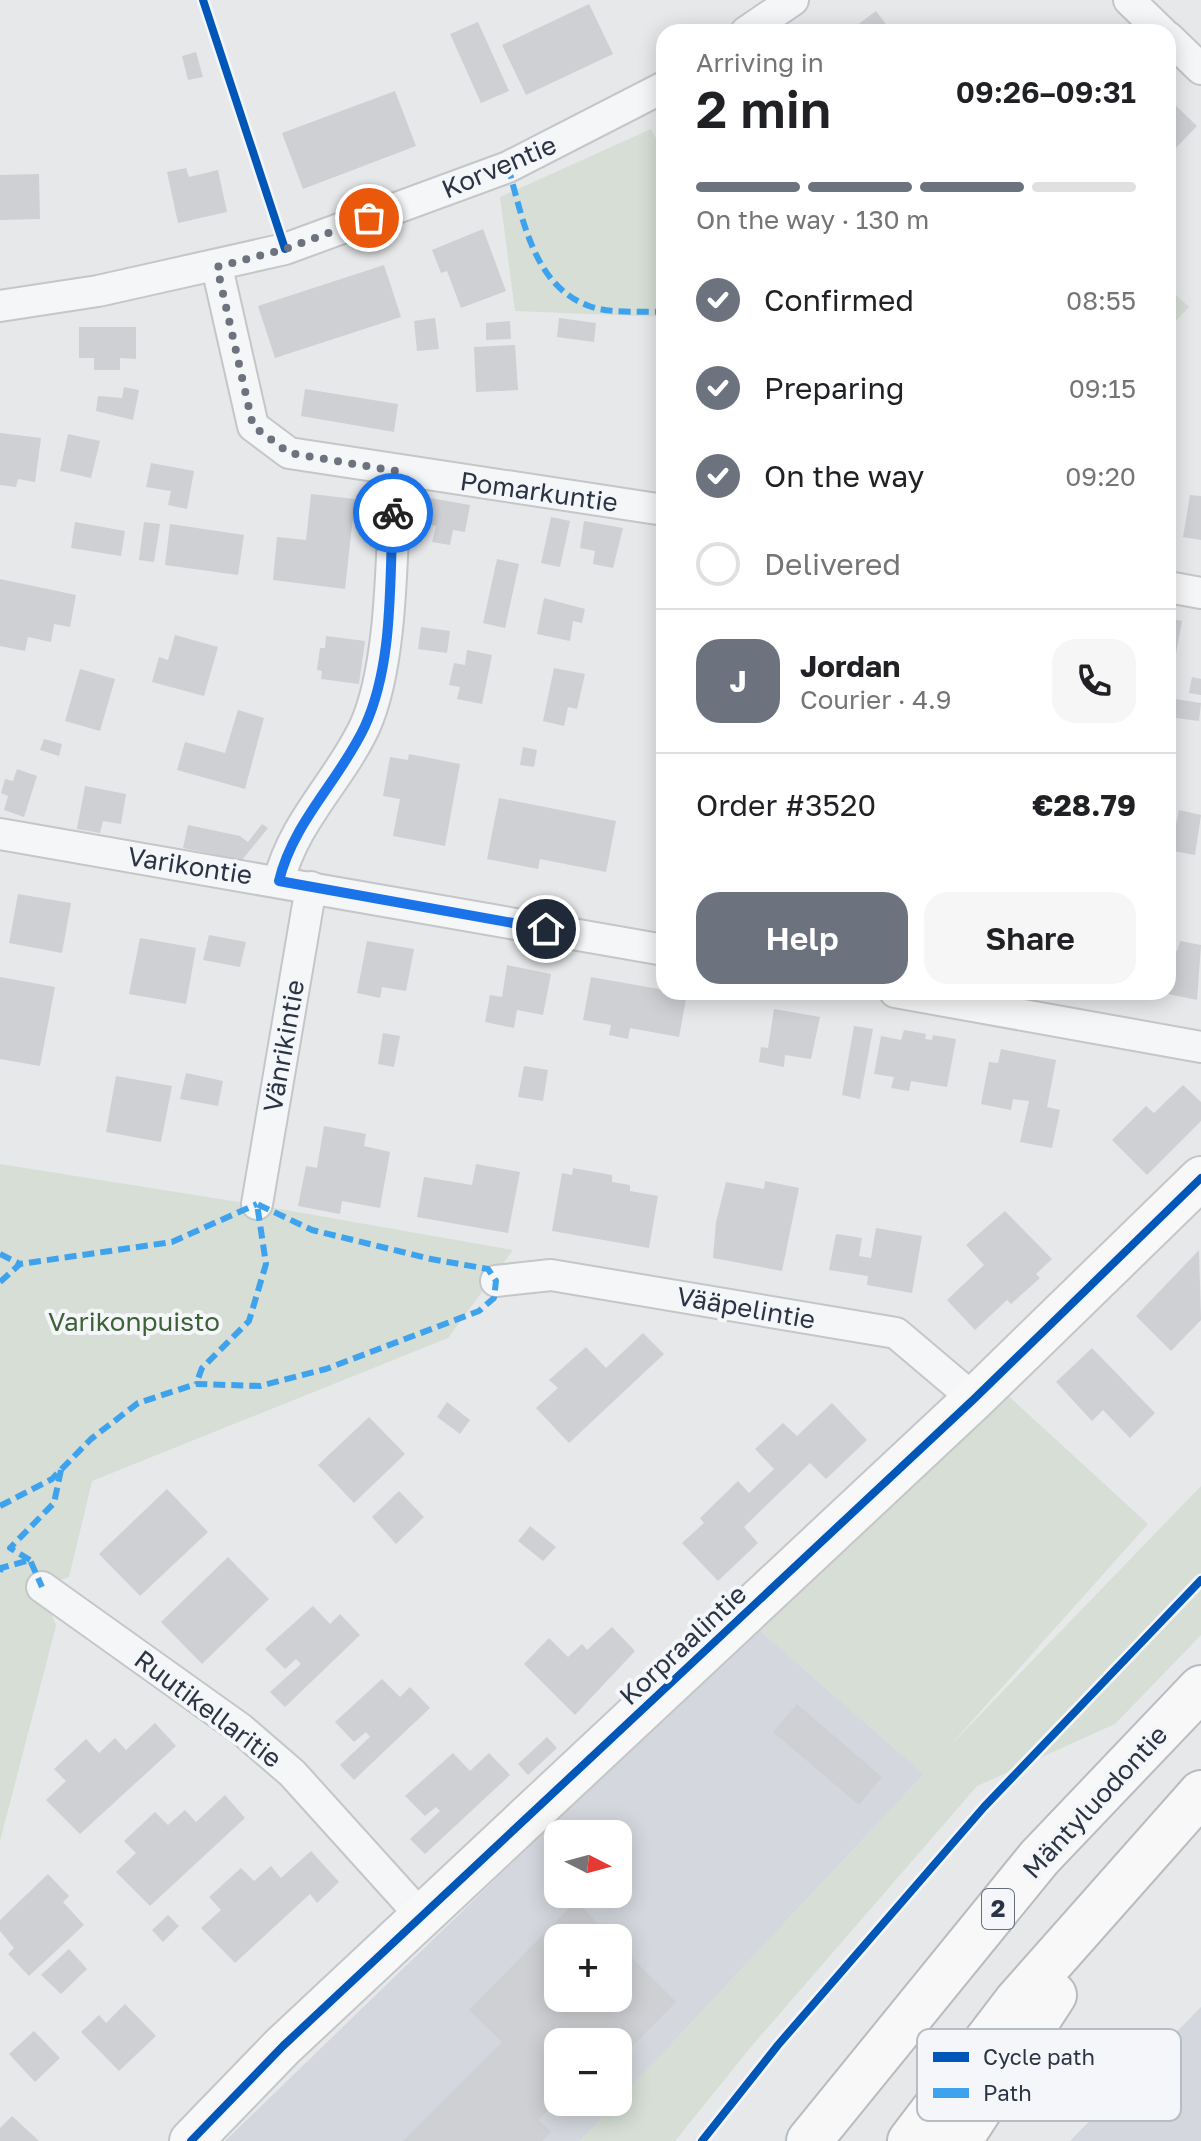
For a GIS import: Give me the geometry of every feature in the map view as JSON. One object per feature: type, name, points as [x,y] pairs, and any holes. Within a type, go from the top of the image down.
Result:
[{"type":"highway","name":"Mäntyluodontie","points":[[809,2141],[1039,1858],[1201,1688]]},
{"type":"highway","points":[[999,2029],[1070,1939],[1201,1793]]},
{"type":"highway","points":[[1032,2029],[1064,1979],[1070,1939]]},
{"type":"highway","points":[[910,2141],[926,2121]]},
{"type":"highway","points":[[959,2141],[972,2121]]},
{"type":"street","points":[[758,24],[793,0]]},
{"type":"street","points":[[1129,0],[1154,24]]},
{"type":"street","points":[[1176,45],[1201,69]]},
{"type":"street","name":"Korventie","points":[[0,306],[98,291],[217,267],[285,249],[508,167],[656,91]]},
{"type":"street","name":"Pomarkuntie","points":[[217,267],[253,426],[289,453],[656,509]]},
{"type":"street","points":[[279,881],[286,853],[365,726],[382,672],[396,471]]},
{"type":"street","points":[[1176,588],[1201,593]]},
{"type":"street","name":"Varikontie","points":[[0,834],[656,949]]},
{"type":"street","name":"Vänrikintie","points":[[257,1204],[311,887]]},
{"type":"street","points":[[940,1000],[1201,1047]]},
{"type":"street","name":"Korpraalintie","points":[[191,2141],[283,2046],[974,1399],[1201,1178]]},
{"type":"street","name":"Vääpelintie","points":[[496,1281],[551,1275],[896,1333],[974,1399]]},
{"type":"street","name":"Ruutikellaritie","points":[[42,1587],[241,1729],[292,1773],[423,1918]]},
{"type":"shaded area","points":[[756,1627],[924,1774],[632,2086],[632,2028],[544,2028],[544,2116],[604,2116],[580,2141],[225,2141],[544,1832],[544,1908],[632,1908],[632,1820],[557,1820]]},
{"type":"shaded area","points":[[1201,2007],[1201,2141],[1070,2141],[1090,2121],[1181,2121],[1179,2029]]},
{"type":"green space","points":[[651,129],[656,139],[656,317],[515,311],[500,197]]},
{"type":"green space","points":[[1176,295],[1189,307],[1176,321]]},
{"type":"green space","name":"Varikonpuisto","points":[[0,1164],[513,1250],[448,1338],[92,1481],[69,1577],[42,1587],[56,1626],[0,1841]]},
{"type":"green space","points":[[992,1381],[1148,1524],[946,1750],[1201,1486],[1201,1635],[1115,1724],[977,1786],[750,2048],[675,2141],[580,2141],[603,2116],[632,2116],[632,2086],[924,1774],[756,1627]]},
{"type":"building","points":[[589,4],[613,54],[526,95],[502,45]]},
{"type":"building","points":[[876,11],[886,24],[859,24]]},
{"type":"building","points":[[478,22],[509,91],[481,103],[450,34]]},
{"type":"building","points":[[196,52],[203,77],[188,80],[182,56]]},
{"type":"building","points":[[395,91],[416,146],[303,189],[282,133]]},
{"type":"building","points":[[1176,106],[1197,126],[1176,148]]},
{"type":"building","points":[[186,168],[189,177],[218,170],[227,212],[178,223],[167,172]]},
{"type":"building","points":[[39,174],[40,219],[0,220],[0,175]]},
{"type":"building","points":[[483,229],[506,291],[461,308],[447,271],[441,273],[432,250]]},
{"type":"building","points":[[384,265],[401,317],[275,358],[258,306]]},
{"type":"building","points":[[435,318],[439,349],[417,351],[414,321]]},
{"type":"building","points":[[559,318],[596,323],[594,342],[557,337]]},
{"type":"building","points":[[510,321],[511,339],[486,340],[486,323]]},
{"type":"building","points":[[79,327],[136,327],[136,359],[120,358],[120,370],[94,370],[94,358],[79,358]]},
{"type":"building","points":[[515,345],[518,390],[476,392],[474,347]]},
{"type":"building","points":[[124,387],[139,390],[133,420],[96,411],[98,396],[122,398]]},
{"type":"building","points":[[305,389],[398,404],[394,432],[301,416]]},
{"type":"building","points":[[0,433],[41,438],[35,482],[18,479],[16,487],[0,485]]},
{"type":"building","points":[[68,434],[100,441],[91,478],[60,471]]},
{"type":"building","points":[[151,463],[194,471],[187,509],[168,505],[171,491],[146,487]]},
{"type":"building","points":[[311,494],[355,499],[345,589],[273,580],[277,537],[306,540]]},
{"type":"building","points":[[1190,495],[1201,496],[1201,540],[1183,537]]},
{"type":"building","points":[[430,498],[470,505],[465,532],[453,530],[450,545],[432,542],[436,526],[425,524]]},
{"type":"building","points":[[551,517],[570,521],[560,567],[541,563]]},
{"type":"building","points":[[584,521],[623,528],[613,568],[593,564],[595,551],[580,548]]},
{"type":"building","points":[[75,522],[125,531],[121,556],[71,548]]},
{"type":"building","points":[[144,522],[160,524],[154,562],[139,560]]},
{"type":"building","points":[[170,524],[244,535],[238,575],[165,565]]},
{"type":"building","points":[[497,559],[519,564],[505,628],[483,623]]},
{"type":"building","points":[[0,579],[76,595],[70,627],[54,624],[51,642],[28,637],[25,651],[0,646]]},
{"type":"building","points":[[544,598],[585,609],[582,623],[573,621],[570,641],[537,634]]},
{"type":"building","points":[[1176,620],[1182,621],[1176,653]]},
{"type":"building","points":[[421,627],[450,631],[447,653],[418,649]]},
{"type":"building","points":[[175,635],[218,647],[204,696],[152,682],[159,657],[168,660]]},
{"type":"building","points":[[326,636],[365,641],[359,684],[321,679],[322,671],[317,670],[320,648],[325,648]]},
{"type":"building","points":[[467,650],[492,655],[482,704],[457,699],[460,687],[449,685],[454,663],[465,665]]},
{"type":"building","points":[[554,668],[585,674],[577,709],[568,707],[564,726],[543,721]]},
{"type":"building","points":[[80,669],[115,679],[100,731],[65,721]]},
{"type":"building","points":[[1192,677],[1201,679],[1201,695],[1189,693]]},
{"type":"building","points":[[1176,699],[1201,703],[1199,721],[1176,718]]},
{"type":"building","points":[[238,710],[264,718],[245,789],[177,770],[185,742],[225,753]]},
{"type":"building","points":[[44,739],[62,744],[59,756],[40,750]]},
{"type":"building","points":[[523,747],[537,750],[534,767],[520,765]]},
{"type":"building","points":[[409,754],[460,764],[445,846],[393,836],[400,799],[383,796],[390,757],[408,760]]},
{"type":"building","points":[[17,769],[37,776],[24,817],[4,810],[8,796],[1,793],[5,779],[13,781]]},
{"type":"building","points":[[85,786],[126,794],[121,824],[103,821],[100,833],[77,829]]},
{"type":"building","points":[[499,798],[616,821],[606,872],[540,859],[538,869],[487,859]]},
{"type":"building","points":[[1179,810],[1201,815],[1195,855],[1176,851]]},
{"type":"building","points":[[262,824],[268,828],[242,860],[183,848],[188,825],[240,836],[248,842]]},
{"type":"building","points":[[18,894],[71,903],[62,953],[9,943]]},
{"type":"building","points":[[209,935],[246,942],[240,967],[203,960]]},
{"type":"building","points":[[140,938],[196,948],[186,1004],[129,994]]},
{"type":"building","points":[[367,941],[414,949],[406,991],[382,987],[380,998],[357,993]]},
{"type":"building","points":[[1180,941],[1201,945],[1197,1000],[1176,996]]},
{"type":"building","points":[[507,965],[551,974],[543,1015],[517,1010],[514,1028],[485,1022],[490,995],[502,997]]},
{"type":"building","points":[[0,977],[55,987],[40,1066],[0,1059]]},
{"type":"building","points":[[591,977],[656,989],[656,1000],[686,1000],[679,1037],[630,1028],[628,1039],[609,1035],[611,1025],[583,1020]]},
{"type":"building","points":[[774,1009],[820,1017],[811,1059],[785,1055],[784,1067],[759,1062],[761,1047],[768,1048]]},
{"type":"building","points":[[854,1026],[873,1029],[860,1099],[842,1095]]},
{"type":"building","points":[[904,1030],[926,1034],[925,1039],[932,1040],[933,1035],[956,1039],[947,1087],[911,1081],[909,1091],[891,1088],[894,1077],[874,1074],[881,1036],[901,1040]]},
{"type":"building","points":[[383,1033],[400,1036],[394,1067],[378,1064]]},
{"type":"building","points":[[1001,1049],[1056,1060],[1047,1107],[1060,1110],[1052,1148],[1020,1142],[1029,1101],[1013,1099],[1011,1110],[981,1104],[989,1062],[998,1063]]},
{"type":"building","points":[[524,1066],[548,1070],[543,1101],[518,1097]]},
{"type":"building","points":[[186,1073],[223,1081],[218,1106],[180,1099]]},
{"type":"building","points":[[116,1076],[172,1086],[161,1142],[106,1132]]},
{"type":"building","points":[[1183,1085],[1201,1102],[1201,1121],[1147,1175],[1112,1140],[1146,1106],[1154,1113]]},
{"type":"building","points":[[324,1126],[366,1134],[364,1146],[390,1152],[380,1208],[342,1201],[340,1214],[298,1206],[306,1166],[317,1168]]},
{"type":"building","points":[[476,1164],[520,1172],[508,1233],[417,1217],[424,1177],[472,1185]]},
{"type":"building","points":[[573,1168],[612,1175],[612,1182],[630,1185],[630,1191],[658,1196],[649,1248],[552,1231],[562,1173],[572,1175]]},
{"type":"building","points":[[765,1181],[799,1188],[782,1271],[713,1258],[716,1222],[726,1182],[764,1189]]},
{"type":"building","points":[[1005,1211],[1052,1259],[1036,1274],[1040,1278],[1011,1304],[1007,1300],[975,1330],[947,1300],[984,1265],[966,1245]]},
{"type":"building","points":[[876,1228],[922,1236],[912,1293],[867,1285],[868,1276],[829,1270],[836,1234],[862,1238],[859,1256],[871,1258]]},
{"type":"building","points":[[1199,1250],[1201,1320],[1171,1351],[1136,1316]]},
{"type":"building","points":[[643,1333],[664,1354],[569,1443],[536,1408],[558,1388],[549,1380],[586,1347],[606,1368]]},
{"type":"building","points":[[1092,1348],[1155,1413],[1130,1438],[1103,1410],[1092,1421],[1056,1382]]},
{"type":"building","points":[[447,1402],[470,1420],[460,1434],[437,1417]]},
{"type":"building","points":[[832,1403],[867,1440],[826,1479],[810,1463],[744,1527],[758,1543],[718,1581],[682,1543],[704,1523],[700,1518],[738,1481],[749,1493],[774,1469],[755,1449],[783,1423],[797,1436]]},
{"type":"building","points":[[369,1417],[405,1454],[354,1503],[318,1465]]},
{"type":"building","points":[[167,1489],[208,1532],[140,1596],[99,1554]]},
{"type":"building","points":[[399,1491],[424,1517],[396,1544],[372,1517]]},
{"type":"building","points":[[530,1526],[556,1547],[543,1561],[518,1541]]},
{"type":"building","points":[[228,1557],[269,1599],[202,1664],[161,1622]]},
{"type":"building","points":[[313,1606],[330,1624],[340,1614],[360,1635],[285,1707],[270,1692],[301,1664],[296,1659],[285,1669],[265,1649]]},
{"type":"building","points":[[612,1627],[635,1651],[575,1715],[524,1664],[549,1638],[568,1657],[582,1644],[587,1650]]},
{"type":"building","points":[[382,1679],[400,1697],[410,1687],[430,1708],[354,1780],[340,1765],[370,1737],[366,1732],[354,1742],[335,1722]]},
{"type":"building","points":[[797,1704],[882,1777],[859,1805],[773,1732]]},
{"type":"building","points":[[155,1723],[176,1746],[80,1834],[46,1800],[66,1781],[54,1769],[86,1739],[99,1753],[115,1738],[126,1750]]},
{"type":"building","points":[[547,1737],[557,1748],[528,1775],[518,1764]]},
{"type":"building","points":[[453,1753],[470,1771],[489,1753],[510,1775],[425,1854],[410,1839],[440,1811],[436,1807],[425,1816],[405,1796]]},
{"type":"building","points":[[225,1795],[245,1818],[150,1906],[116,1872],[136,1853],[124,1841],[155,1812],[168,1825],[185,1810],[196,1822]]},
{"type":"building","points":[[311,1851],[339,1882],[317,1903],[310,1894],[235,1963],[201,1928],[221,1910],[209,1897],[241,1868],[254,1881],[271,1866],[281,1878]]},
{"type":"building","points":[[48,1874],[69,1896],[63,1902],[84,1925],[29,1976],[8,1954],[14,1948],[0,1931],[0,1920]]},
{"type":"building","points":[[569,1908],[583,1908],[598,1924],[553,1924]]},
{"type":"building","points":[[168,1915],[179,1926],[163,1942],[152,1930]]},
{"type":"building","points":[[544,1934],[544,2012],[632,2012],[632,1958],[676,2002],[632,2047],[632,2028],[544,2028],[544,2114],[538,2120],[551,2132],[542,2141],[403,2141],[502,2042],[469,2010]]},
{"type":"building","points":[[69,1949],[87,1969],[61,1994],[41,1975]]},
{"type":"building","points":[[125,2004],[156,2036],[119,2071],[81,2032],[99,2015],[106,2023]]},
{"type":"building","points":[[34,2031],[60,2058],[35,2082],[9,2054]]},
{"type":"building","points":[[12,2116],[39,2141],[0,2141],[0,2128]]},
{"type":"marked path","points":[[508,167],[533,248],[555,283],[570,296],[597,309],[656,312]]},
{"type":"marked path","points":[[0,1282],[20,1264],[172,1242],[257,1204]]},
{"type":"marked path","points":[[0,1506],[52,1479],[91,1439],[138,1403],[196,1384],[260,1386],[326,1369],[479,1311],[494,1298],[496,1281],[488,1269],[431,1259],[312,1230],[257,1204],[266,1264],[249,1321],[202,1368],[196,1384]]},
{"type":"marked path","points":[[0,1254],[20,1264]]},
{"type":"marked path","points":[[30,1560],[10,1548],[54,1503],[61,1470]]},
{"type":"marked path","points":[[0,1572],[1,1568],[30,1560],[42,1587]]},
{"type":"cycle path","points":[[203,0],[285,249]]},
{"type":"cycle path","points":[[191,2141],[283,2046],[974,1399],[1201,1178]]},
{"type":"cycle path","points":[[702,2141],[778,2045],[984,1807],[1201,1580]]},
{"type":"way so far","points":[[369,218],[285,249],[217,267],[253,426],[289,453],[396,471],[393,513]]},
{"type":"route","points":[[393,513],[382,672],[365,726],[286,853],[279,881],[546,929]]}]
